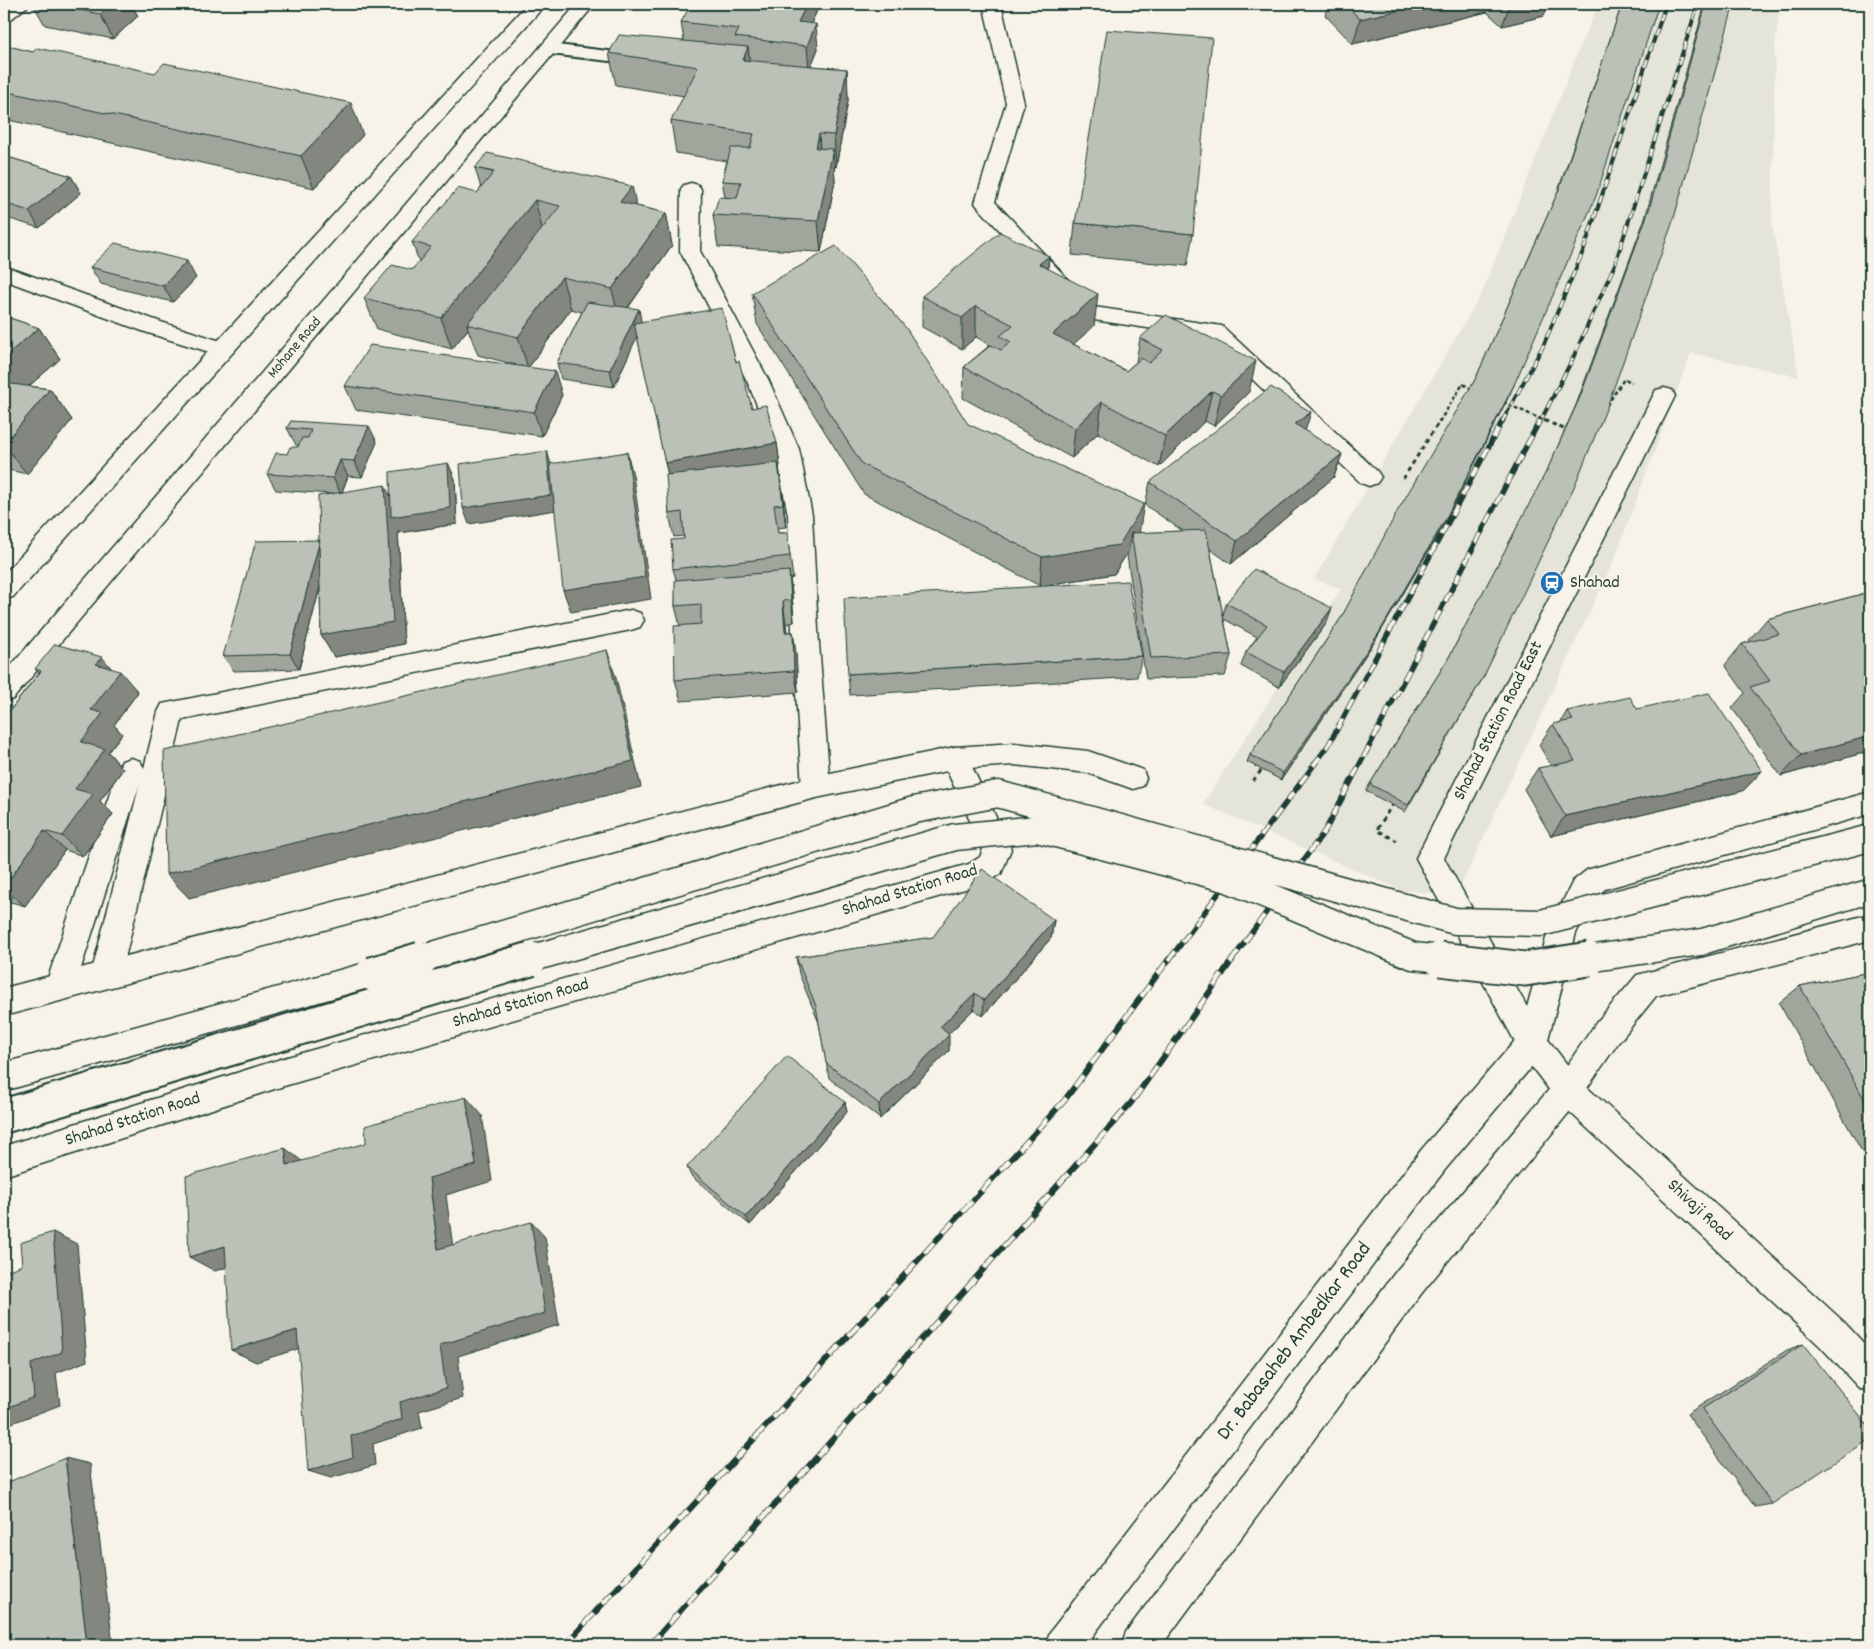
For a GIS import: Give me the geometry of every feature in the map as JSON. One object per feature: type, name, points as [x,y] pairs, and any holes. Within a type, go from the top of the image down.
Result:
[{"type":"main road","points":[[4,16],[21,4]]},
{"type":"main road","points":[[4,590],[537,4]]},
{"type":"main road","name":"Mohane Road","points":[[4,692],[586,4]]},
{"type":"main road","points":[[992,4],[1015,103],[985,203],[1088,313],[1214,331],[1369,477]]},
{"type":"main road","points":[[691,189],[690,251],[758,381],[787,449],[800,515],[805,630],[816,787]]},
{"type":"main road","points":[[4,273],[153,327],[222,349]]},
{"type":"main road","name":"Shahad Station Road East","points":[[1532,1043],[1430,858],[1664,396]]},
{"type":"main road","points":[[106,975],[171,712],[631,620]]},
{"type":"main road","points":[[4,1002],[816,787],[955,758],[1014,754],[1088,762],[1133,778]]},
{"type":"main road","name":"Shahad Station Road","points":[[4,1161],[284,1072],[976,874],[991,865],[998,849],[955,758]]},
{"type":"main road","points":[[60,988],[131,768]]},
{"type":"main road","points":[[4,1077],[372,974],[914,810],[998,794],[1455,921],[1541,923],[1870,838]]},
{"type":"main road","points":[[1532,1043],[1562,931],[1583,890],[1597,879],[1870,803]]},
{"type":"main road","points":[[4,1116],[456,980],[954,837],[1036,829],[1228,879],[1413,956],[1525,969],[1701,942],[1870,891]]},
{"type":"main road","points":[[1139,1645],[1408,1282],[1568,1090],[1607,1033],[1647,985],[1870,927]]},
{"type":"main road","name":"Shivaji Road","points":[[1532,1043],[1568,1090],[1832,1334],[1870,1375]]},
{"type":"main road","name":"Dr. Babasaheb Ambedkar Road","points":[[1063,1645],[1433,1160],[1532,1043]]},
{"type":"lane","points":[[548,49],[658,61]]},
{"type":"path","points":[[1604,409],[1624,379]]},
{"type":"path","points":[[1401,481],[1463,384],[1480,392]]},
{"type":"path","points":[[1498,400],[1576,435]]},
{"type":"path","points":[[1253,781],[1264,766]]},
{"type":"path","points":[[1377,830],[1397,796]]},
{"type":"shaded area","points":[[1599,4],[1780,4],[1775,49],[1772,224],[1799,377],[1691,353],[1615,558],[1456,896],[1401,890],[1203,804],[1341,589],[1314,579],[1482,293],[1584,37]]},
{"type":"building","points":[[48,4],[112,4],[100,14]]},
{"type":"building","points":[[705,4],[807,4],[798,22],[816,24],[807,46],[735,37],[739,29],[681,22],[690,6],[703,7]]},
{"type":"building","points":[[1345,4],[1426,4],[1360,19]]},
{"type":"building","points":[[1622,4],[1659,4],[1596,196],[1514,385],[1445,520],[1379,633],[1283,773],[1250,755],[1341,618],[1398,510],[1476,378],[1560,187]]},
{"type":"building","points":[[1706,4],[1734,4],[1674,218],[1607,407],[1574,487],[1484,676],[1408,805],[1370,784],[1448,659],[1548,468],[1580,397],[1649,210]]},
{"type":"building","points":[[1107,30],[1212,38],[1193,234],[1075,223]]},
{"type":"building","points":[[619,35],[748,47],[743,60],[847,69],[834,135],[819,134],[816,148],[833,149],[818,221],[713,215],[719,197],[737,198],[741,182],[722,181],[731,148],[750,148],[754,134],[671,121],[698,67],[609,53]]},
{"type":"building","points":[[4,45],[33,52],[37,48],[155,73],[164,63],[351,103],[301,156],[4,91]]},
{"type":"building","points":[[487,153],[632,186],[620,202],[666,213],[612,289],[562,277],[518,337],[467,324],[560,206],[535,200],[441,318],[364,298],[392,265],[412,270],[431,247],[412,242],[458,188],[477,193],[494,172],[475,168]]},
{"type":"building","points":[[4,156],[71,176],[29,211],[4,203]]},
{"type":"building","points":[[1000,232],[1049,256],[1039,264],[1098,294],[1053,334],[1126,371],[1141,358],[1149,363],[1163,350],[1140,338],[1166,315],[1256,361],[1221,395],[1212,391],[1165,436],[1102,402],[1075,428],[964,367],[991,345],[1001,350],[1011,342],[1000,336],[1013,325],[976,306],[962,318],[922,296]]},
{"type":"building","points":[[115,243],[187,261],[163,286],[90,267]]},
{"type":"building","points":[[836,246],[906,328],[968,424],[1144,504],[1119,545],[1042,557],[862,464],[752,293]]},
{"type":"building","points":[[587,302],[639,309],[610,370],[557,363]]},
{"type":"building","points":[[722,308],[736,362],[739,361],[752,408],[766,405],[777,443],[665,463],[634,323]]},
{"type":"building","points":[[4,316],[39,328],[4,357]]},
{"type":"building","points":[[370,345],[555,371],[534,412],[345,386]]},
{"type":"building","points":[[4,383],[50,389],[4,444]]},
{"type":"building","points":[[1271,387],[1311,412],[1295,424],[1342,454],[1237,541],[1150,482]]},
{"type":"building","points":[[291,421],[369,426],[354,461],[340,460],[333,478],[267,474],[276,453],[287,454],[290,447],[298,447],[302,438],[308,438],[311,430],[287,428]]},
{"type":"building","points":[[547,451],[551,495],[463,508],[460,464]]},
{"type":"building","points":[[627,452],[645,577],[563,590],[550,464]]},
{"type":"building","points":[[448,463],[450,508],[391,517],[390,472]]},
{"type":"building","points":[[778,463],[783,504],[774,505],[778,533],[787,533],[790,556],[673,569],[671,540],[684,539],[682,512],[669,514],[666,475]]},
{"type":"building","points":[[385,485],[393,622],[321,635],[318,496]]},
{"type":"building","points":[[1206,530],[1231,655],[1151,658],[1131,533]]},
{"type":"building","points":[[320,540],[290,654],[223,656],[256,541]]},
{"type":"building","points":[[1254,569],[1332,608],[1284,672],[1246,652],[1267,625],[1226,603]]},
{"type":"building","points":[[789,571],[791,600],[783,601],[785,632],[793,632],[794,671],[675,680],[674,626],[701,624],[701,604],[675,606],[675,580]]},
{"type":"building","points":[[1128,581],[1142,656],[848,674],[844,598]]},
{"type":"building","points":[[1870,592],[1870,736],[1801,755],[1750,687],[1770,681],[1742,644],[1779,634],[1767,619]]},
{"type":"building","points":[[55,644],[102,657],[96,664],[120,671],[91,710],[103,713],[81,742],[105,749],[75,789],[93,794],[62,836],[44,831],[4,887],[4,718],[41,671],[35,669]]},
{"type":"building","points":[[607,650],[633,761],[166,874],[164,751]]},
{"type":"building","points":[[1709,693],[1762,771],[1565,816],[1538,768],[1575,761],[1553,724],[1573,720],[1567,711],[1630,697],[1637,709]]},
{"type":"building","points":[[982,869],[1054,920],[984,1000],[975,993],[940,1027],[949,1035],[879,1104],[826,1063],[816,1006],[796,957],[933,937]]},
{"type":"building","points":[[1870,972],[1870,1109],[1800,986]]},
{"type":"building","points":[[787,1056],[845,1102],[746,1217],[687,1167]]},
{"type":"building","points":[[466,1097],[476,1165],[429,1178],[438,1249],[531,1222],[545,1313],[440,1345],[446,1388],[400,1402],[402,1419],[351,1436],[353,1457],[308,1471],[297,1330],[231,1350],[225,1246],[189,1257],[186,1176],[285,1148],[287,1165],[366,1143],[365,1126]]},
{"type":"building","points":[[53,1232],[62,1352],[31,1364],[34,1397],[4,1409],[4,1272],[22,1265],[20,1243]]},
{"type":"building","points":[[1803,1344],[1870,1428],[1870,1439],[1772,1504],[1702,1409]]},
{"type":"building","points":[[65,1458],[87,1645],[4,1645],[4,1484]]},
{"type":"railway","points":[[1502,422],[1543,346],[1584,249],[1666,4]]},
{"type":"railway","points":[[1540,422],[1573,358],[1615,264],[1698,4]]},
{"type":"railway","points":[[1169,960],[1328,746],[1503,420]]},
{"type":"railway","points":[[1232,960],[1326,829],[1540,420]]},
{"type":"railway","points":[[565,1645],[1064,1101],[1169,959]]},
{"type":"railway","points":[[650,1645],[1131,1103],[1233,959]]},
{"type":"place","name":"Shahad","points":[[1552,583]]}]
